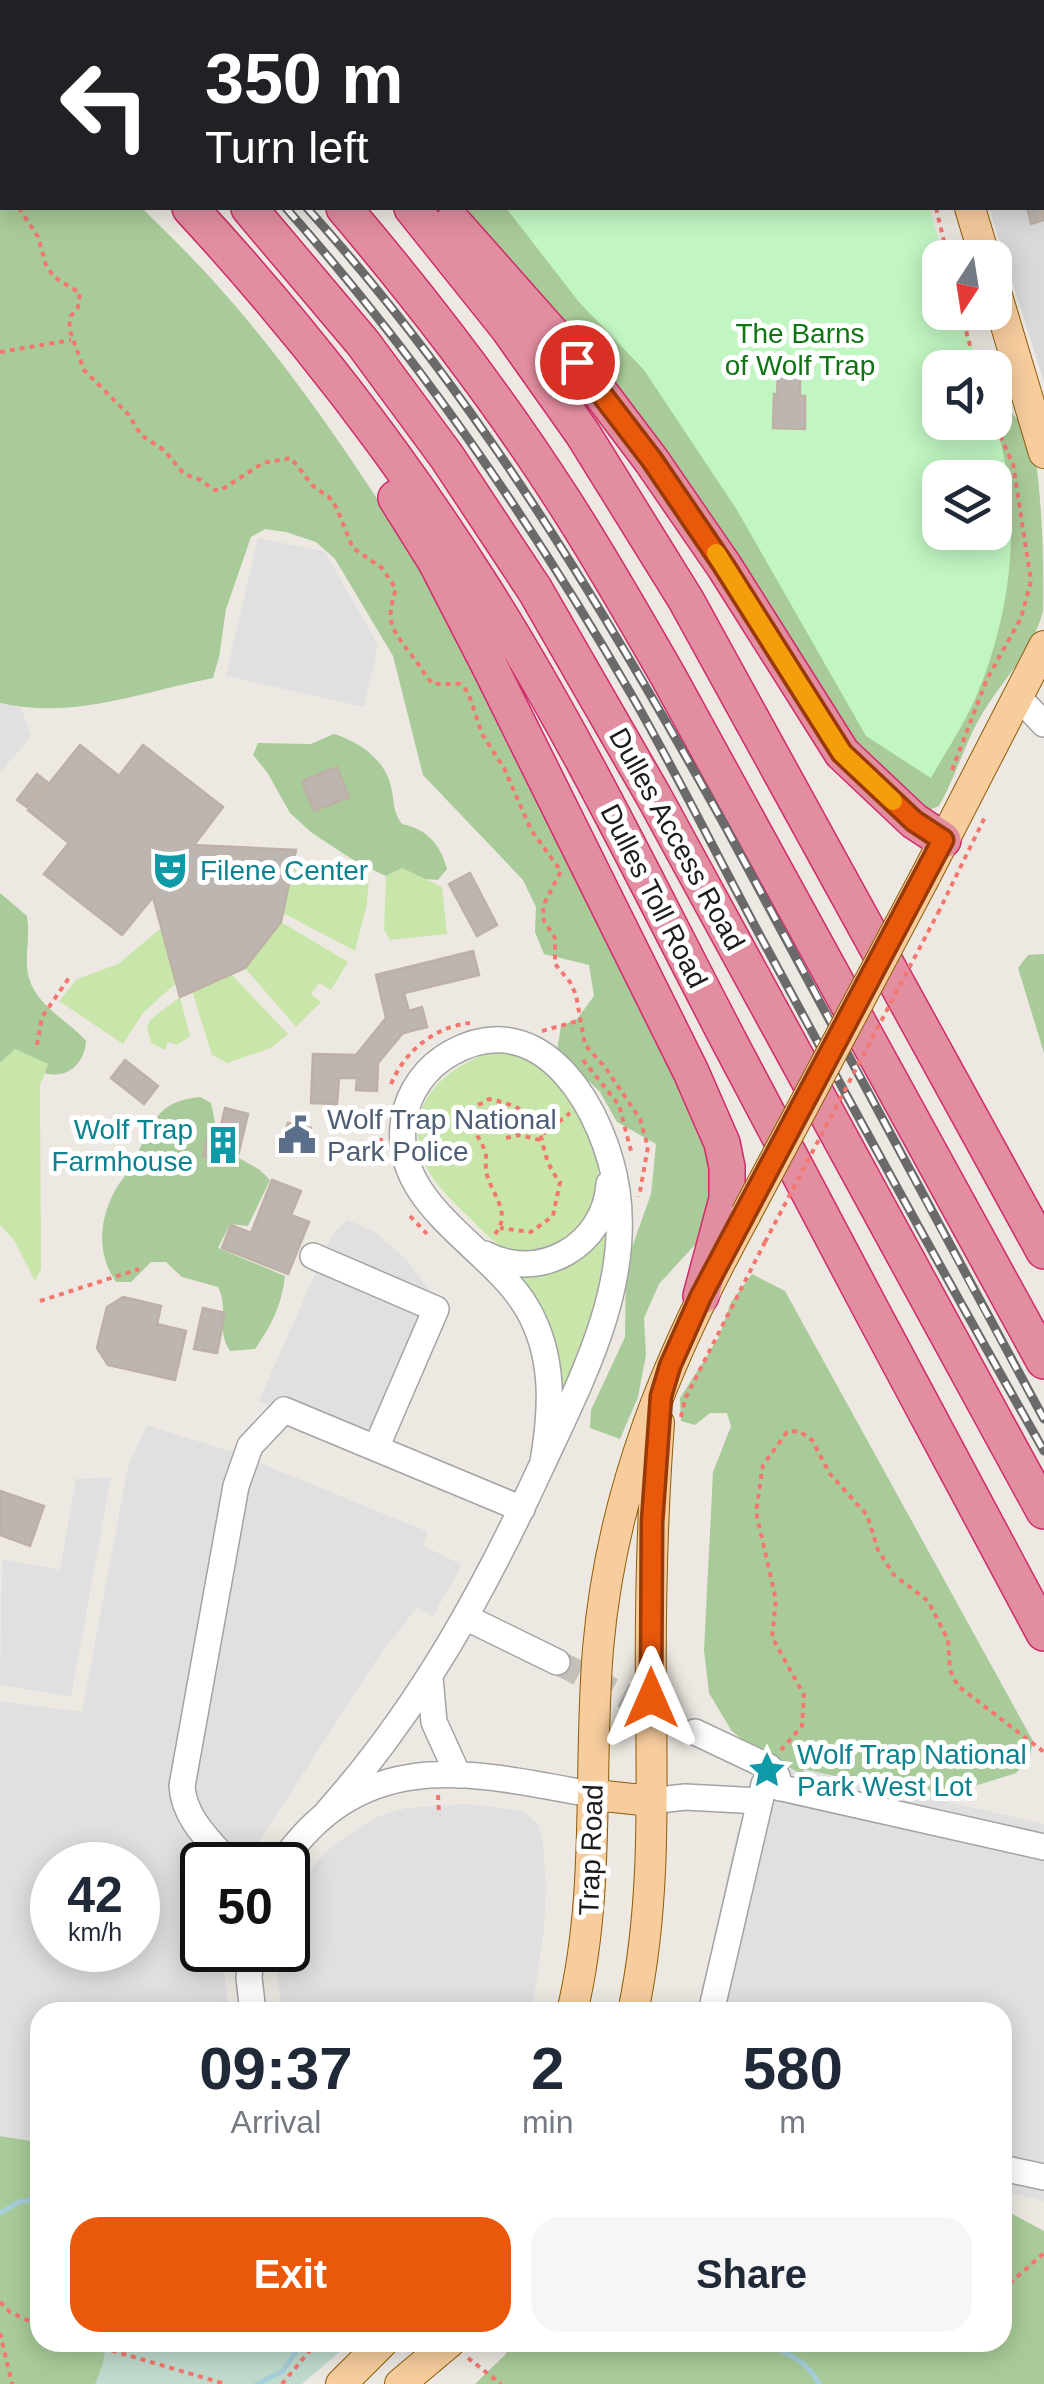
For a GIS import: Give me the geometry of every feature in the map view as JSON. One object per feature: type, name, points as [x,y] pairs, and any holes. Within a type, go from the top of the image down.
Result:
[{"type":"highway","name":"Dulles Toll Road","points":[[192,210],[303,338],[400,465],[483,587],[607,805],[1044,1633]]},
{"type":"highway","name":"Dulles Access Road","points":[[251,210],[373,358],[466,484],[535,590],[662,812],[1044,1511]]},
{"type":"highway","points":[[346,210],[396,269],[510,422],[608,572],[1044,1361]]},
{"type":"highway","points":[[414,210],[547,382],[656,550],[1044,1251]]},
{"type":"highway","points":[[442,210],[577,362],[652,460],[842,753],[914,821],[943,840]]},
{"type":"highway","points":[[247,272],[436,562],[691,1072],[722,1143],[727,1167],[727,1199],[701,1296]]},
{"type":"main road","points":[[971,210],[980,240]]},
{"type":"main road","points":[[1009,330],[1040,417],[1044,452]]},
{"type":"main road","name":"Trap Road","points":[[574,2002],[587,1936],[598,1654],[608,1566],[628,1478],[701,1296],[926,877],[1044,646]]},
{"type":"main road","name":"Trap Road","points":[[634,2002],[650,1902],[652,1522],[661,1396]]},
{"type":"main road","points":[[595,1795],[651,1801]]},
{"type":"main road","points":[[341,2384],[373,2352]]},
{"type":"main road","points":[[400,2384],[452,2352]]},
{"type":"lane","points":[[1018,697],[1044,724]]},
{"type":"lane","points":[[328,1810],[398,1725],[465,1616],[569,1411],[607,1305],[618,1227],[617,1191],[602,1136],[586,1102],[544,1054],[499,1039],[454,1051],[424,1075],[405,1113],[404,1152],[424,1196],[513,1287],[539,1334],[547,1362],[550,1397],[543,1462]]},
{"type":"lane","points":[[476,1249],[511,1263],[548,1262],[564,1256],[590,1234],[602,1214],[609,1190],[610,1164]]},
{"type":"lane","points":[[312,1256],[436,1309],[376,1448]]},
{"type":"lane","points":[[211,1842],[195,1823],[183,1800],[182,1786],[240,1472],[250,1446],[284,1410],[522,1509]]},
{"type":"lane","points":[[465,1616],[557,1662]]},
{"type":"lane","points":[[430,1678],[434,1722],[458,1775]]},
{"type":"lane","points":[[695,1732],[761,1764],[777,1776],[713,2002]]},
{"type":"lane","points":[[297,1842],[328,1810],[352,1794],[426,1775],[507,1779],[595,1795]]},
{"type":"lane","points":[[651,1801],[770,1794],[1044,1847]]},
{"type":"lane","points":[[249,1972],[253,2002]]},
{"type":"lane","points":[[1012,2170],[1044,2177]]},
{"type":"path","points":[[20,210],[38,237],[54,277],[80,293],[78,308],[71,316],[70,340],[84,370],[128,414],[141,435],[164,450],[184,474],[214,490],[221,490],[263,463],[291,458],[313,486],[328,497],[353,548],[382,568],[396,589],[389,615],[398,640],[433,684],[460,684],[468,692],[482,734],[504,768],[531,830],[561,870],[548,892],[542,914],[554,938],[555,964],[570,982],[585,1045],[636,1112],[645,1134],[648,1147],[638,1204]]},
{"type":"path","points":[[936,210],[944,240]]},
{"type":"path","points":[[0,352],[70,340]]},
{"type":"path","points":[[678,1428],[685,1399],[984,823],[984,810],[954,790],[950,775],[987,679],[1021,618],[1032,581],[1013,464],[1002,440]]},
{"type":"path","points":[[37,1044],[42,1017],[71,975]]},
{"type":"path","points":[[542,1031],[581,1020]]},
{"type":"path","points":[[476,1249],[490,1241],[500,1228],[504,1213],[484,1169],[488,1156],[469,1119],[472,1108],[489,1099],[531,1116],[543,1138],[552,1172],[560,1182],[552,1216],[531,1232],[500,1228]]},
{"type":"path","points":[[506,1138],[543,1138],[586,1102]]},
{"type":"path","points":[[406,1210],[436,1244]]},
{"type":"path","points":[[40,1301],[140,1269]]},
{"type":"path","points":[[761,1764],[780,1752],[802,1726],[804,1695],[772,1637],[776,1600],[756,1512],[764,1465],[787,1432],[798,1431],[812,1440],[830,1474],[867,1515],[878,1550],[894,1576],[928,1601],[948,1640],[950,1670],[958,1686],[1044,1752]]},
{"type":"path","points":[[1012,2281],[1044,2253]]},
{"type":"path","points":[[0,2302],[30,2321]]},
{"type":"path","points":[[0,2332],[12,2384]]},
{"type":"path","points":[[118,2352],[222,2382]]},
{"type":"path","points":[[282,2384],[309,2352]]},
{"type":"path","points":[[461,2352],[501,2384]]},
{"type":"shaded area","points":[[990,210],[1044,210],[1044,382],[1012,281],[1012,240],[999,240]]},
{"type":"shaded area","points":[[258,538],[325,552],[378,645],[364,707],[226,676]]},
{"type":"shaded area","points":[[0,703],[21,708],[31,737],[0,772]]},
{"type":"shaded area","points":[[348,1220],[376,1233],[407,1260],[444,1311],[380,1453],[259,1401],[333,1233]]},
{"type":"shaded area","points":[[147,1425],[238,1454],[428,1532],[422,1545],[462,1565],[433,1616],[417,1607],[379,1656],[259,1842],[180,1842],[180,1972],[224,1972],[228,2002],[30,2002],[30,2140],[0,2136],[0,1701],[82,1712],[128,1466]]},
{"type":"shaded area","points":[[111,1477],[71,1697],[0,1685],[2,1559],[60,1570],[76,1479]]},
{"type":"shaded area","points":[[776,1760],[803,1775],[804,1769],[1044,1824],[1044,2201],[1012,2193],[1012,2002],[700,2002],[737,1832]]},
{"type":"shaded area","points":[[467,1804],[524,1811],[538,1825],[546,1887],[533,2002],[281,2002],[279,1972],[310,1972],[310,1873],[314,1865],[332,1846],[376,1817],[406,1808]]},
{"type":"green space","points":[[0,210],[144,210],[199,265],[279,360],[364,479],[443,603],[715,1153],[713,1225],[659,1284],[644,1318],[646,1355],[638,1397],[620,1439],[590,1428],[591,1410],[625,1337],[626,1264],[651,1194],[656,1144],[617,1122],[600,1092],[557,1050],[561,1026],[577,1019],[594,996],[589,965],[544,954],[535,932],[536,907],[523,880],[423,775],[393,656],[335,559],[316,542],[286,532],[265,529],[251,537],[226,609],[213,678],[81,706],[0,703]]},
{"type":"green space","name":"The Barns of Wolf Trap","points":[[468,210],[527,210],[922,308],[922,330],[940,330],[940,350],[922,350],[922,440],[1012,440],[1012,414],[1024,426],[1032,444],[1039,491],[1043,611],[1034,636],[981,715],[939,806],[921,813],[870,767],[585,344],[507,269]]},
{"type":"green space","name":"The Barns of Wolf Trap","points":[[508,210],[930,210],[939,240],[922,240],[922,330],[967,330],[973,350],[922,350],[922,440],[1000,440],[1005,460],[922,460],[922,550],[1010,550],[1006,595],[989,664],[971,707],[931,778],[866,736],[737,510],[644,370],[579,302]]},
{"type":"green space","points":[[334,734],[361,747],[383,768],[402,824],[426,834],[441,853],[447,869],[438,880],[425,879],[402,868],[386,876],[312,833],[290,813],[253,755],[258,743],[311,744]]},
{"type":"green space","points":[[293,865],[369,875],[367,904],[355,951],[283,913]]},
{"type":"green space","points":[[402,868],[442,887],[447,934],[390,940],[384,930],[386,876]]},
{"type":"green space","points":[[0,893],[27,916],[27,966],[34,990],[86,1041],[79,1062],[61,1074],[45,1073],[48,1064],[15,1049],[0,1063]]},
{"type":"green space","points":[[281,922],[348,962],[331,990],[319,983],[311,994],[321,1002],[296,1027],[245,968]]},
{"type":"green space","points":[[161,928],[176,983],[143,1013],[123,1044],[59,1001],[77,979],[118,964]]},
{"type":"green space","points":[[1044,954],[1044,1053],[1018,968],[1028,955]]},
{"type":"green space","points":[[231,974],[288,1034],[271,1048],[227,1063],[212,1055],[192,991]]},
{"type":"green space","points":[[180,997],[190,1036],[177,1045],[168,1042],[165,1050],[151,1043],[147,1027],[151,1019]]},
{"type":"green space","points":[[15,1049],[49,1064],[40,1085],[41,1269],[35,1281],[14,1240],[0,1225],[0,1063]]},
{"type":"green space","points":[[501,1049],[530,1058],[563,1088],[589,1132],[596,1157],[599,1181],[595,1203],[572,1236],[545,1252],[517,1253],[495,1242],[438,1185],[420,1149],[418,1128],[430,1093],[460,1066]]},
{"type":"green space","points":[[200,1097],[211,1103],[220,1147],[270,1180],[248,1226],[230,1224],[218,1248],[285,1276],[275,1315],[255,1349],[230,1351],[223,1335],[223,1304],[218,1287],[182,1277],[166,1262],[151,1262],[131,1282],[116,1282],[105,1260],[102,1235],[106,1211],[150,1127],[173,1104]]},
{"type":"green space","points":[[611,1215],[600,1287],[562,1401],[512,1270]]},
{"type":"green space","points":[[752,1274],[785,1291],[1033,1741],[1029,1759],[1016,1773],[924,1802],[779,1771],[731,1730],[709,1693],[704,1650],[713,1472],[731,1426],[727,1413],[710,1413],[695,1425],[681,1421],[680,1398],[719,1337],[731,1302]]},
{"type":"green space","points":[[0,2136],[30,2140],[30,2352],[130,2352],[118,2384],[0,2384]]},
{"type":"green space","points":[[1012,2214],[1044,2231],[1044,2384],[475,2384],[505,2355],[1012,2352]]},
{"type":"green space","points":[[105,2352],[339,2352],[302,2384],[95,2384]]},
{"type":"building","points":[[1028,210],[1044,210],[1044,220],[1031,224]]},
{"type":"building","points":[[778,375],[800,375],[800,396],[805,396],[805,429],[773,428]]},
{"type":"building","name":"Filene Center","points":[[80,745],[119,776],[143,745],[223,807],[194,845],[296,850],[281,922],[245,968],[180,997],[153,897],[122,935],[44,874],[69,843],[28,810]]},
{"type":"building","points":[[337,767],[349,797],[314,811],[302,781]]},
{"type":"building","points":[[37,774],[47,782],[27,807],[17,800]]},
{"type":"building","points":[[470,873],[497,925],[477,936],[449,884]]},
{"type":"building","points":[[473,951],[479,975],[404,993],[409,1011],[422,1007],[427,1027],[403,1033],[378,1063],[377,1091],[356,1090],[357,1078],[339,1078],[337,1104],[311,1103],[313,1054],[356,1055],[386,1018],[376,975]]},
{"type":"building","points":[[125,1060],[158,1086],[144,1104],[111,1078]]},
{"type":"building","name":"Wolf Trap Farmhouse","points":[[225,1108],[248,1114],[236,1164],[203,1156],[209,1132],[219,1134]]},
{"type":"building","name":"Wolf Trap National Park Police","points":[[288,1123],[311,1128],[307,1147],[283,1142]]},
{"type":"building","points":[[272,1180],[301,1191],[291,1215],[309,1222],[288,1274],[222,1248],[231,1225],[251,1233]]},
{"type":"building","points":[[123,1297],[161,1306],[157,1324],[186,1331],[175,1380],[108,1365],[97,1348],[107,1307]]},
{"type":"building","points":[[203,1308],[225,1313],[217,1353],[194,1349]]},
{"type":"building","points":[[0,1491],[44,1506],[30,1546],[0,1535]]},
{"type":"waterway","points":[[0,2213],[30,2200]]},
{"type":"waterway","points":[[257,2384],[283,2371],[295,2352]]},
{"type":"waterway","points":[[784,2352],[802,2363],[819,2384]]},
{"type":"tunnel","points":[[557,1662],[695,1732]]},
{"type":"railway","points":[[288,210],[382,322],[471,442],[593,630],[1044,1451]]},
{"type":"railway","points":[[309,210],[426,353],[534,505],[584,584],[725,826],[1044,1419]]},
{"type":"slow traffic","points":[[716,553],[842,753],[893,801]]},
{"type":"place","name":"Filene Center","points":[[170,870]]},
{"type":"place","name":"Wolf Trap National Park Police","points":[[297,1135]]},
{"type":"place","name":"Wolf Trap Farmhouse","points":[[223,1145]]},
{"type":"place","name":"Wolf Trap National Park West Lot","points":[[767,1770]]},
{"type":"route","points":[[577,362],[652,460],[724,566],[842,753],[914,821],[943,840],[701,1296],[670,1366],[661,1396],[652,1522],[651,1698]]}]
